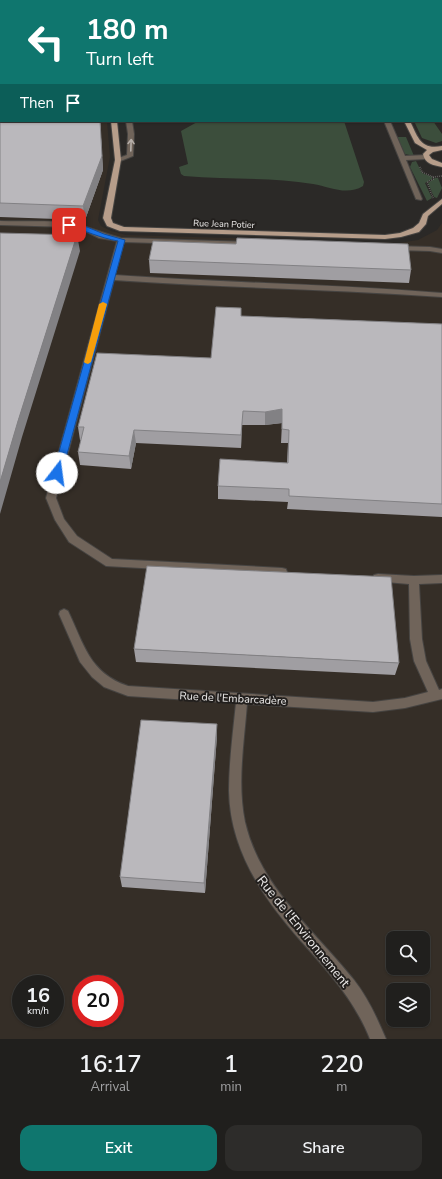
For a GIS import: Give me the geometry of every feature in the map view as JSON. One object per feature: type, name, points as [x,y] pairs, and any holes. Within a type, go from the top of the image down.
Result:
[{"type":"main road","name":"Rue Jean Potier","points":[[114,122],[118,160],[107,218],[110,224],[123,229],[385,237],[401,235],[416,230],[422,224],[425,215],[442,201]]},
{"type":"main road","points":[[407,122],[417,142],[431,150]]},
{"type":"main road","points":[[442,148],[427,152],[426,157],[431,162],[439,164],[442,170]]},
{"type":"main road","points":[[432,210],[442,209]]},
{"type":"street","points":[[118,160],[130,156],[131,134],[129,122]]},
{"type":"street","points":[[387,122],[419,199]]},
{"type":"street","points":[[403,158],[426,157]]},
{"type":"street","points":[[0,223],[69,225],[85,228],[102,236],[121,240],[256,244]]},
{"type":"street","points":[[121,240],[51,498],[60,520],[73,539],[110,563],[294,573]]},
{"type":"street","points":[[391,248],[430,249],[442,251]]},
{"type":"street","points":[[110,277],[175,282],[367,289],[442,294]]},
{"type":"street","points":[[366,577],[414,580],[442,579]]},
{"type":"street","points":[[414,580],[416,639],[420,662],[439,695]]},
{"type":"street","name":"Rue de l'Embarcadère","points":[[64,614],[85,660],[103,680],[113,686],[128,691],[144,694],[373,706],[404,703],[439,695]]},
{"type":"street","name":"Rue de l'Environnement","points":[[242,699],[236,799],[239,823],[246,849],[257,874],[276,900],[349,987],[362,1007],[378,1039]]},
{"type":"path","points":[[416,158],[422,172],[433,177],[442,176]]},
{"type":"path","points":[[430,200],[433,199],[427,182],[434,179],[433,177]]},
{"type":"shaded area","points":[[0,122],[107,122],[110,157],[98,220],[101,226],[111,231],[126,235],[399,243],[418,240],[437,230],[442,223],[442,1039],[0,1039]]},
{"type":"green space","points":[[197,122],[344,122],[364,182],[363,186],[357,189],[345,191],[313,184],[265,179],[184,176],[181,174],[179,167],[188,164],[181,131]]},
{"type":"green space","points":[[414,122],[434,122],[442,134],[442,141],[436,143],[422,138]]},
{"type":"green space","points":[[397,137],[406,137],[414,156],[405,154]]},
{"type":"green space","points":[[416,161],[422,173],[432,177],[432,179],[425,183],[432,198],[427,201],[410,167],[412,162]]},
{"type":"green space","points":[[435,178],[438,178],[442,188],[437,198],[434,197],[428,183]]},
{"type":"building","points":[[0,122],[100,122],[102,156],[83,206],[0,203]]},
{"type":"building","points":[[0,233],[77,235],[0,482]]},
{"type":"building","points":[[237,238],[408,244],[411,270],[149,260],[153,241],[236,244]]},
{"type":"building","points":[[216,307],[241,308],[241,316],[442,324],[442,504],[289,496],[289,489],[218,486],[220,459],[288,463],[289,430],[282,429],[282,409],[265,412],[243,411],[241,435],[134,430],[129,456],[78,452],[84,427],[78,427],[97,353],[211,358]]},
{"type":"building","points":[[147,566],[391,577],[399,663],[134,649]]},
{"type":"building","points":[[141,720],[217,724],[204,883],[120,877]]},
{"type":"slow traffic","points":[[88,362],[103,304]]},
{"type":"route","points":[[57,473],[121,240],[102,236],[85,228],[69,225]]}]
